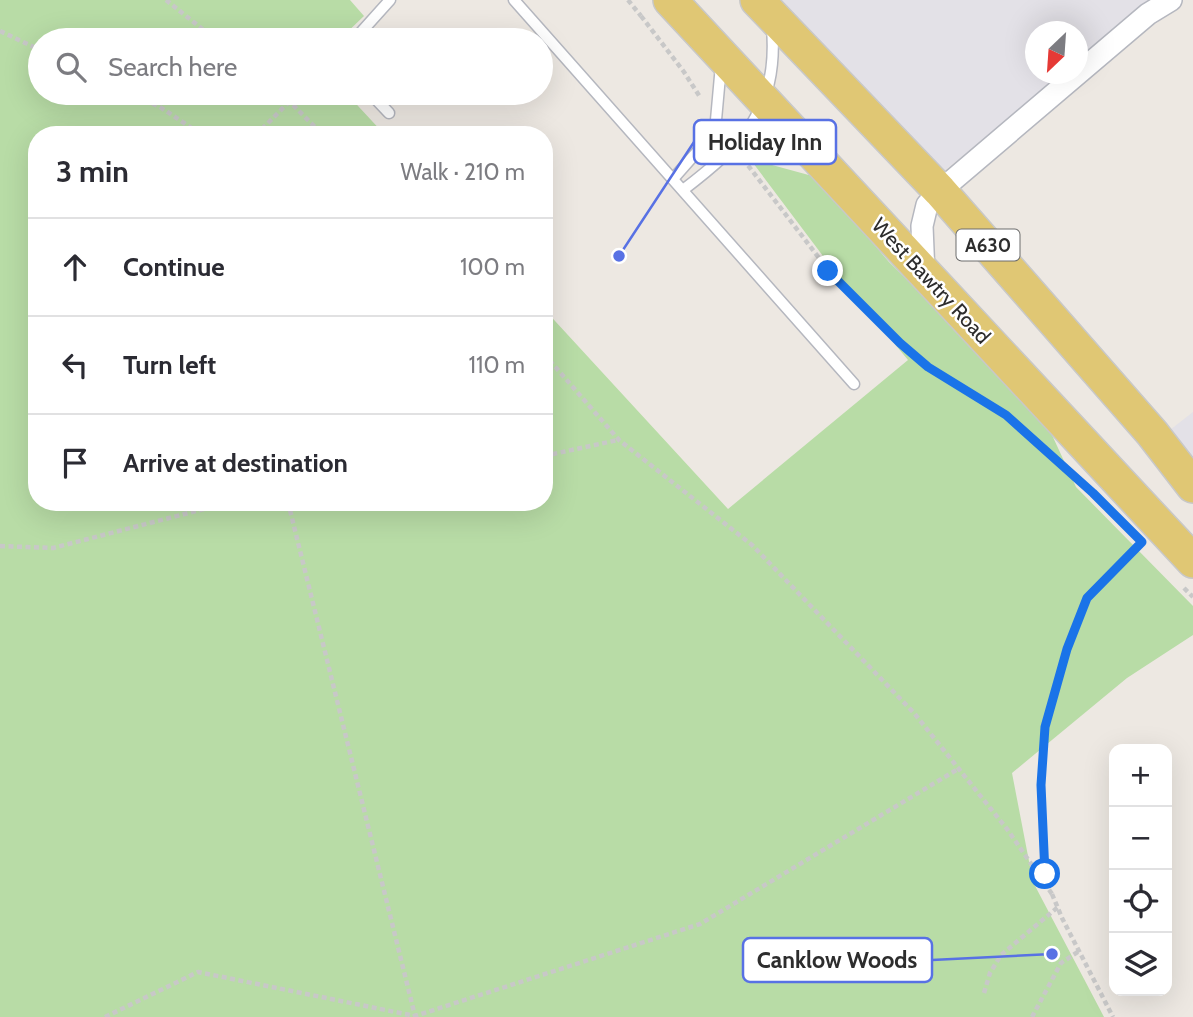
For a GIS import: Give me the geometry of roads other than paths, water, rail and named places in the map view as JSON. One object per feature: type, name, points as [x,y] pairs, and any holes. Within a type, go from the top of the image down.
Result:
[{"type":"main road","name":"West Bawtry Road","points":[[670,0],[924,274],[1184,570]]},
{"type":"main road","name":"A630","points":[[764,7],[940,191],[1152,433],[1193,486]]},
{"type":"street","points":[[924,274],[922,226],[927,205],[1148,14],[1171,0]]},
{"type":"lane","points":[[365,28],[390,0]]},
{"type":"lane","points":[[514,0],[539,28]]},
{"type":"lane","points":[[683,190],[735,147],[764,102],[772,78],[775,55],[764,7]]},
{"type":"lane","points":[[553,44],[853,384]]},
{"type":"lane","points":[[673,179],[711,136],[716,120],[722,54]]},
{"type":"lane","points":[[381,105],[389,113]]},
{"type":"place","name":"Holiday Inn","points":[[619,256]]},
{"type":"place","name":"Canklow Woods","points":[[1052,954]]}]
